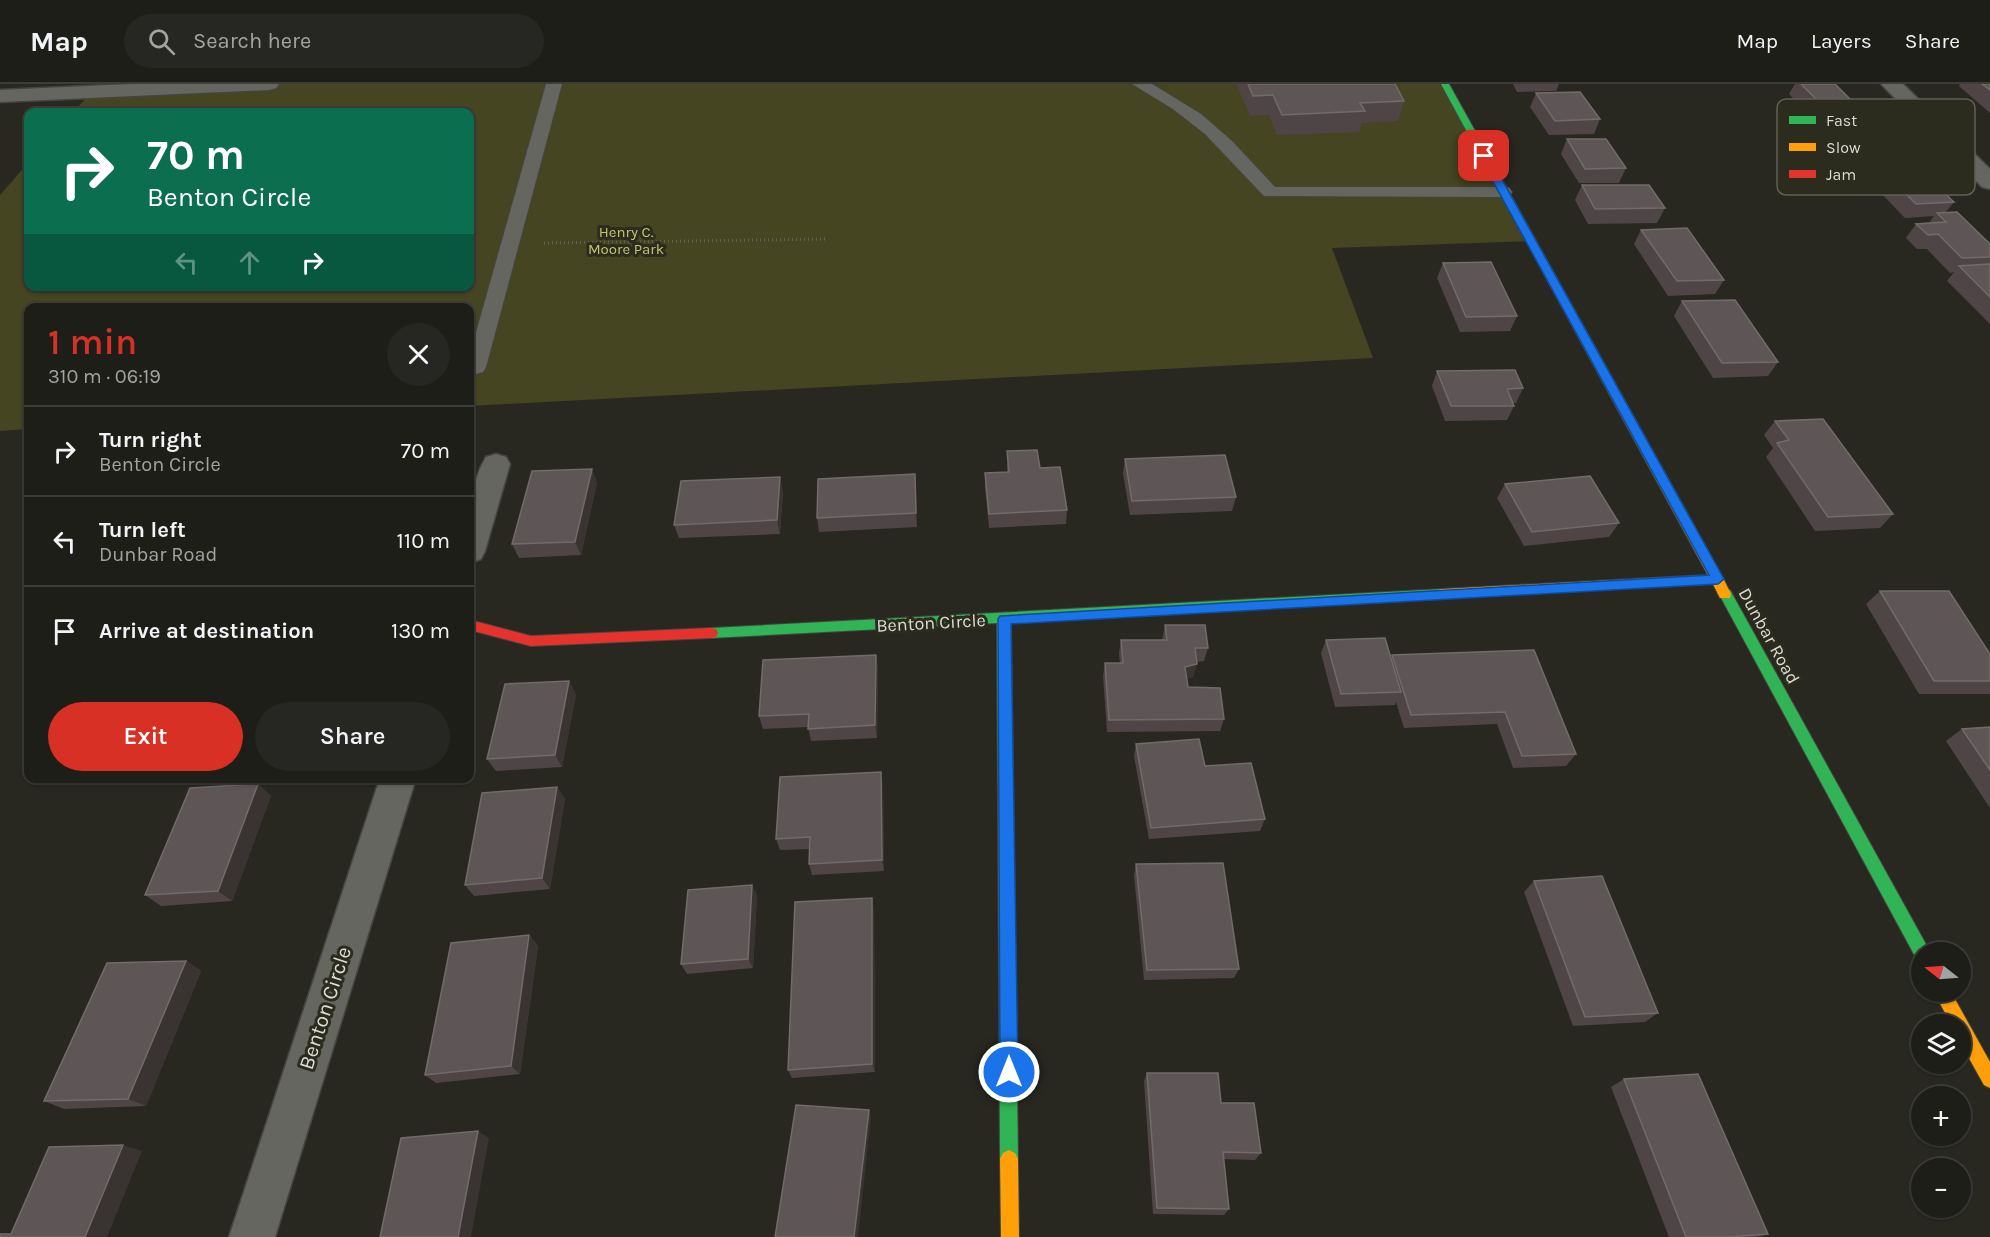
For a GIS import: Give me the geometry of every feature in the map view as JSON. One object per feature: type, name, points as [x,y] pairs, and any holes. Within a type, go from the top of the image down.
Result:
[{"type":"street","points":[[0,96],[269,84]]},
{"type":"street","name":"Dunbar Road","points":[[1445,84],[1916,942]]},
{"type":"street","points":[[1891,84],[1906,99]]},
{"type":"street","points":[[1975,167],[1990,182]]},
{"type":"street","points":[[474,538],[496,464]]},
{"type":"street","name":"Benton Circle","points":[[474,626],[531,641],[1004,619],[1718,579]]},
{"type":"street","points":[[1004,619],[1010,1237]]},
{"type":"street","name":"Benton Circle","points":[[252,1237],[396,783]]},
{"type":"street","points":[[1948,1002],[1990,1078]]},
{"type":"lane","points":[[476,367],[554,84]]},
{"type":"lane","points":[[1140,84],[1168,97],[1194,114],[1224,141],[1270,192],[1503,192]]},
{"type":"path","points":[[510,243],[828,239]]},
{"type":"green space","name":"Henry C. Moore Park","points":[[269,84],[1445,84],[1530,241],[1332,248],[1373,358],[474,406],[474,303],[24,303],[24,429],[0,431],[0,195],[24,168],[24,291],[474,291],[474,108],[77,108],[92,92]]},
{"type":"building","points":[[1248,84],[1395,84],[1404,101],[1360,103],[1365,111],[1282,115],[1273,95],[1253,96]]},
{"type":"building","points":[[1801,84],[1835,84],[1850,99],[1816,99]]},
{"type":"building","points":[[1982,84],[1990,84],[1990,90]]},
{"type":"building","points":[[1580,92],[1600,119],[1555,121],[1536,93]]},
{"type":"building","points":[[1567,139],[1606,139],[1626,168],[1585,169]]},
{"type":"building","points":[[1582,185],[1649,185],[1665,208],[1595,209]]},
{"type":"building","points":[[1907,195],[1947,195],[1954,202],[1916,204]]},
{"type":"building","points":[[1957,212],[1990,244],[1990,257],[1962,258],[1938,234],[1928,235],[1916,224],[1946,222],[1937,213]]},
{"type":"building","points":[[1687,228],[1724,280],[1677,281],[1641,230]]},
{"type":"building","points":[[1491,262],[1517,316],[1466,317],[1443,263]]},
{"type":"building","points":[[1990,264],[1990,297],[1959,266]]},
{"type":"building","points":[[1735,300],[1778,362],[1722,363],[1682,301]]},
{"type":"building","points":[[1515,370],[1523,388],[1507,389],[1514,406],[1451,406],[1437,371]]},
{"type":"building","points":[[1823,419],[1893,514],[1828,517],[1777,443],[1789,440],[1775,421]]},
{"type":"building","points":[[1037,450],[1040,468],[1060,467],[1067,510],[989,514],[985,473],[1009,472],[1007,451]]},
{"type":"building","points":[[1225,455],[1236,497],[1132,501],[1125,459]]},
{"type":"building","points":[[592,469],[575,542],[512,544],[532,471]]},
{"type":"building","points":[[915,474],[916,513],[817,518],[818,479]]},
{"type":"building","points":[[1590,476],[1619,523],[1532,532],[1505,484]]},
{"type":"building","points":[[780,477],[777,520],[674,525],[681,481]]},
{"type":"building","points":[[1880,591],[1949,591],[1990,654],[1990,681],[1934,681]]},
{"type":"building","points":[[1165,625],[1205,625],[1208,648],[1195,648],[1197,664],[1185,667],[1188,687],[1220,688],[1224,719],[1109,720],[1105,663],[1123,663],[1121,640],[1167,640]]},
{"type":"building","points":[[1385,638],[1401,692],[1341,694],[1326,640]]},
{"type":"building","points":[[1534,650],[1576,754],[1522,756],[1505,712],[1411,715],[1392,655]]},
{"type":"building","points":[[876,655],[875,725],[808,729],[809,714],[759,716],[763,660]]},
{"type":"building","points":[[569,681],[555,755],[487,759],[505,684]]},
{"type":"building","points":[[1990,727],[1990,770],[1962,729]]},
{"type":"building","points":[[1199,739],[1205,766],[1251,763],[1265,819],[1151,828],[1136,744]]},
{"type":"building","points":[[881,772],[882,860],[809,864],[810,837],[776,839],[780,777]]},
{"type":"building","points":[[258,784],[218,891],[145,895],[190,788]]},
{"type":"building","points":[[557,787],[542,878],[465,885],[482,793]]},
{"type":"building","points":[[1223,863],[1239,969],[1147,970],[1136,864]]},
{"type":"building","points":[[1602,876],[1658,1013],[1585,1017],[1534,881]]},
{"type":"building","points":[[752,885],[748,959],[681,964],[688,890]]},
{"type":"building","points":[[872,898],[872,1064],[788,1070],[795,902]]},
{"type":"building","points":[[529,935],[511,1066],[425,1075],[451,943]]},
{"type":"building","points":[[186,961],[128,1099],[44,1101],[107,963]]},
{"type":"building","points":[[1147,1073],[1218,1073],[1221,1103],[1254,1103],[1261,1153],[1223,1152],[1229,1209],[1157,1208]]},
{"type":"building","points":[[1698,1074],[1768,1234],[1686,1237],[1624,1079]]},
{"type":"building","points":[[796,1105],[869,1110],[854,1237],[775,1237]]},
{"type":"building","points":[[478,1131],[458,1237],[380,1237],[401,1138]]},
{"type":"building","points":[[123,1145],[85,1237],[0,1237],[0,1234],[11,1234],[49,1147]]},
{"type":"traffic: fast","points":[[1445,84],[1619,401]]},
{"type":"traffic: fast","points":[[711,633],[1443,594]]},
{"type":"traffic: fast","points":[[1725,594],[1916,942]]},
{"type":"traffic: fast","points":[[1004,619],[1009,1159]]},
{"type":"traffic: slow","points":[[1619,401],[1725,594]]},
{"type":"traffic: slow","points":[[1443,594],[1717,579]]},
{"type":"traffic: slow","points":[[1948,1002],[1990,1079]]},
{"type":"traffic: slow","points":[[1009,1159],[1010,1237]]},
{"type":"traffic: jam","points":[[474,626],[531,641],[711,633]]},
{"type":"route","points":[[1009,1072],[1004,619],[1718,579],[1484,156]]}]
